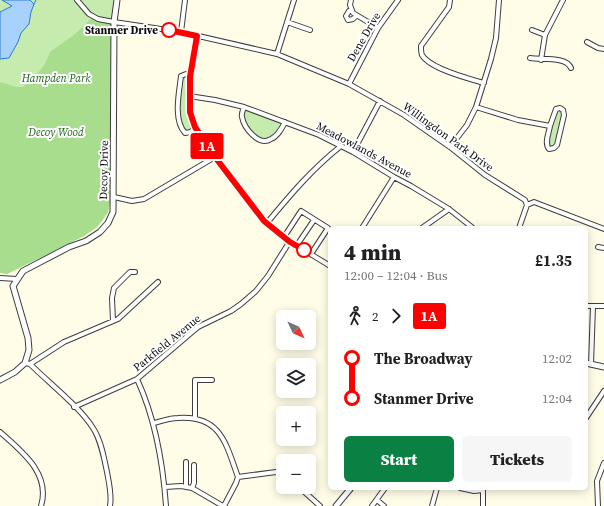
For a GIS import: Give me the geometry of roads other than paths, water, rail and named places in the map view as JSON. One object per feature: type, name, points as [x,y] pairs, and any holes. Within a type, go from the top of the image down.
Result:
[{"type":"street","name":"Willingdon Park Drive","points":[[77,0],[89,14],[98,19],[181,32],[277,54],[349,84],[404,115],[450,147],[485,175],[525,200],[527,205]]},
{"type":"street","name":"Decoy Drive","points":[[27,364],[29,350],[28,338],[13,286],[23,271],[69,247],[86,241],[100,232],[108,223],[113,212],[114,22],[117,0]]},
{"type":"street","points":[[181,32],[185,0]]},
{"type":"street","points":[[277,54],[294,0]]},
{"type":"street","points":[[351,0],[350,5],[356,16],[378,28]]},
{"type":"street","name":"Dene Drive","points":[[349,84],[378,28],[398,0]]},
{"type":"street","points":[[450,0],[449,7],[420,46],[421,54],[426,60],[448,72],[484,83]]},
{"type":"street","points":[[450,147],[467,125],[476,108],[492,59],[496,38],[499,0]]},
{"type":"street","points":[[541,60],[545,35],[563,0]]},
{"type":"street","points":[[352,11],[349,11],[346,14],[348,20],[356,16]]},
{"type":"street","points":[[287,22],[310,30]]},
{"type":"street","points":[[532,30],[545,35]]},
{"type":"street","points":[[197,36],[190,77],[189,96],[190,112],[195,127],[215,157],[256,211],[267,223],[290,242],[328,265]]},
{"type":"street","points":[[587,42],[598,48],[604,48]]},
{"type":"street","points":[[530,58],[541,60],[562,60],[569,63],[571,68]]},
{"type":"street","points":[[569,63],[574,60]]},
{"type":"street","points":[[190,77],[186,74],[181,76],[178,121],[185,134],[192,132],[195,127]]},
{"type":"street","name":"Meadowlands Avenue","points":[[189,96],[216,100],[244,107],[320,135],[353,152],[411,186],[469,226]]},
{"type":"street","points":[[353,152],[380,101]]},
{"type":"street","points":[[244,107],[242,116],[246,127],[254,137],[261,141],[270,140],[278,134],[285,122]]},
{"type":"street","points":[[476,108],[518,120],[550,126]]},
{"type":"street","points":[[560,108],[563,110],[564,115],[557,145],[550,149],[546,143],[550,126],[556,109],[560,108]]},
{"type":"street","points":[[267,223],[305,178],[340,146]]},
{"type":"street","points":[[114,197],[132,200],[144,199],[215,157]]},
{"type":"street","points":[[363,226],[394,177]]},
{"type":"street","points":[[519,226],[527,205],[534,202],[604,229]]},
{"type":"street","points":[[425,226],[448,210]]},
{"type":"street","points":[[284,237],[301,211],[328,228],[311,254]]},
{"type":"street","points":[[297,246],[314,220]]},
{"type":"street","name":"Parkfield Avenue","points":[[74,407],[137,379],[198,327],[231,310],[256,291],[268,276],[290,242]]},
{"type":"street","points":[[598,247],[604,248]]},
{"type":"street","points":[[113,321],[112,298],[114,288],[130,272],[135,272]]},
{"type":"street","points":[[0,278],[17,279]]},
{"type":"street","points":[[0,380],[64,342],[118,319],[158,282]]},
{"type":"street","points":[[588,306],[604,306]]},
{"type":"street","points":[[593,306],[589,363],[604,367]]},
{"type":"street","points":[[27,364],[74,407],[93,428],[99,443],[110,488],[110,506]]},
{"type":"street","points":[[137,379],[146,398],[154,423],[165,487],[166,506]]},
{"type":"street","points":[[195,419],[195,380],[212,380]]},
{"type":"street","points":[[588,415],[604,391]]},
{"type":"street","points":[[154,423],[178,418],[195,419],[205,421],[213,425],[223,438],[238,477],[223,506],[192,488],[181,486],[165,487]]},
{"type":"street","points":[[0,432],[29,458],[38,472],[43,490],[41,506]]},
{"type":"street","points":[[186,462],[186,487]]},
{"type":"street","points":[[598,506],[597,481],[604,463]]},
{"type":"street","points":[[192,488],[194,484],[194,464]]},
{"type":"street","points":[[238,477],[276,472]]},
{"type":"street","points":[[336,506],[349,490]]},
{"type":"street","points":[[372,506],[384,490]]},
{"type":"street","points":[[432,506],[436,490]]},
{"type":"street","points":[[483,490],[483,506]]},
{"type":"street","points":[[307,494],[320,506]]},
{"type":"street","points":[[377,500],[384,506]]},
{"type":"water","points":[[2,0],[30,0],[34,4],[29,24],[21,33],[9,58],[0,59],[0,12],[12,6]]},
{"type":"waterway","points":[[34,4],[36,0]]},
{"type":"place","name":"Stanmer Drive","points":[[169,30]]},
{"type":"park label","name":"Hampden Park","points":[[56,78]]},
{"type":"park label","name":"Decoy Wood","points":[[56,132]]}]
